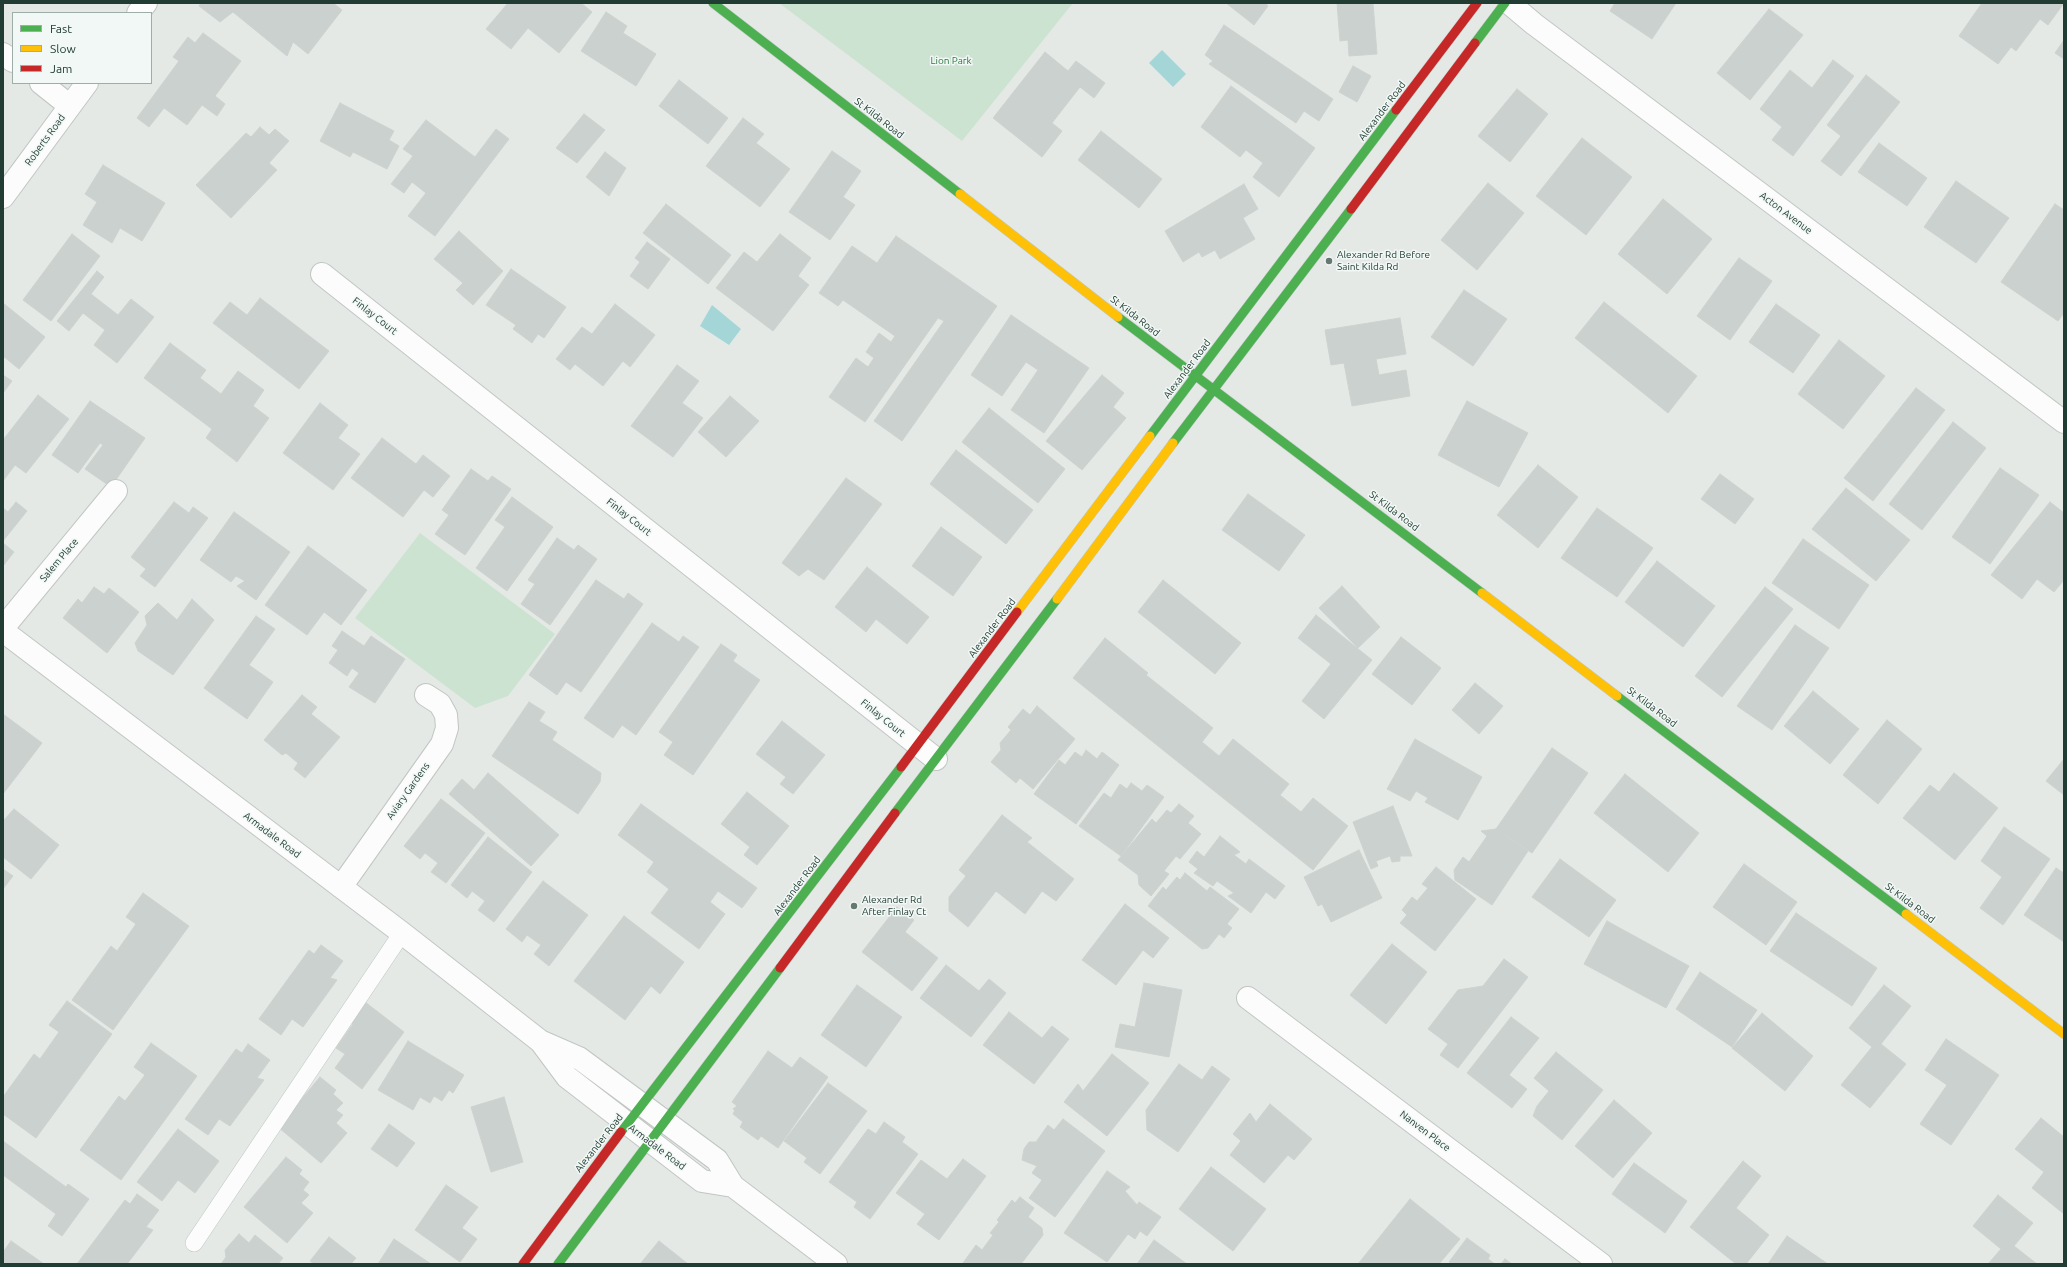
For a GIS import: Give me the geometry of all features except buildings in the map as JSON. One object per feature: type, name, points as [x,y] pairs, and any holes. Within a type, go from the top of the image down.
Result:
[{"type":"main road","name":"St Kilda Road","points":[[713,3],[1212,389],[2064,1034]]},
{"type":"main road","name":"Alexander Road","points":[[523,1264],[642,1105],[783,923],[1477,3]]},
{"type":"main road","points":[[558,1264],[666,1122],[886,824],[1063,592],[1212,389],[1361,196],[1505,3]]},
{"type":"street","points":[[139,12],[146,3]]},
{"type":"street","name":"Acton Avenue","points":[[1509,3],[2064,422]]},
{"type":"street","points":[[3,54],[12,60]]},
{"type":"street","points":[[42,84],[70,106]]},
{"type":"street","name":"Roberts Road","points":[[3,198],[86,84]]},
{"type":"street","name":"Finlay Court","points":[[322,274],[916,745],[936,759]]},
{"type":"street","name":"Salem Place","points":[[3,629],[116,492]]},
{"type":"street","name":"Armadale Road","points":[[3,629],[402,933],[540,1041],[579,1058],[717,1160],[733,1186],[836,1264]]},
{"type":"street","name":"Aviary Gardens","points":[[341,887],[442,744],[447,728],[446,715],[440,704],[426,695]]},
{"type":"street","name":"Nanven Place","points":[[1248,998],[1601,1264]]},
{"type":"street","name":"Armadale Road","points":[[540,1041],[567,1077],[702,1182],[733,1186]]},
{"type":"lane","points":[[194,1244],[402,933]]},
{"type":"green space","name":"Lion Park","points":[[779,3],[1073,3],[962,141]]},
{"type":"green space","points":[[420,533],[555,634],[508,696],[475,708],[355,618]]},
{"type":"water","points":[[1162,50],[1186,74],[1173,87],[1149,63]]},
{"type":"water","points":[[712,305],[741,329],[729,345],[700,326]]},
{"type":"traffic: fast","points":[[713,3],[960,194]]},
{"type":"traffic: fast","points":[[1475,43],[1505,3]]},
{"type":"traffic: fast","points":[[1150,436],[1396,110]]},
{"type":"traffic: fast","points":[[1173,443],[1351,209]]},
{"type":"traffic: fast","points":[[1118,317],[1482,593]]},
{"type":"traffic: fast","points":[[895,813],[1057,599]]},
{"type":"traffic: fast","points":[[1617,696],[1906,914]]},
{"type":"traffic: fast","points":[[621,1132],[901,767]]},
{"type":"traffic: fast","points":[[558,1264],[780,968]]},
{"type":"traffic: slow","points":[[960,194],[1118,317]]},
{"type":"traffic: slow","points":[[1017,612],[1150,436]]},
{"type":"traffic: slow","points":[[1057,599],[1173,443]]},
{"type":"traffic: slow","points":[[1482,593],[1617,696]]},
{"type":"traffic: slow","points":[[1906,914],[2064,1034]]},
{"type":"traffic: jam","points":[[1396,110],[1477,3]]},
{"type":"traffic: jam","points":[[1351,209],[1475,43]]},
{"type":"traffic: jam","points":[[901,767],[1017,612]]},
{"type":"traffic: jam","points":[[780,968],[895,813]]},
{"type":"traffic: jam","points":[[523,1264],[621,1132]]},
{"type":"place","name":"Alexander Rd Before Saint Kilda Rd","points":[[1329,261]]},
{"type":"place","name":"Alexander Rd After Finlay Ct","points":[[854,906]]}]
